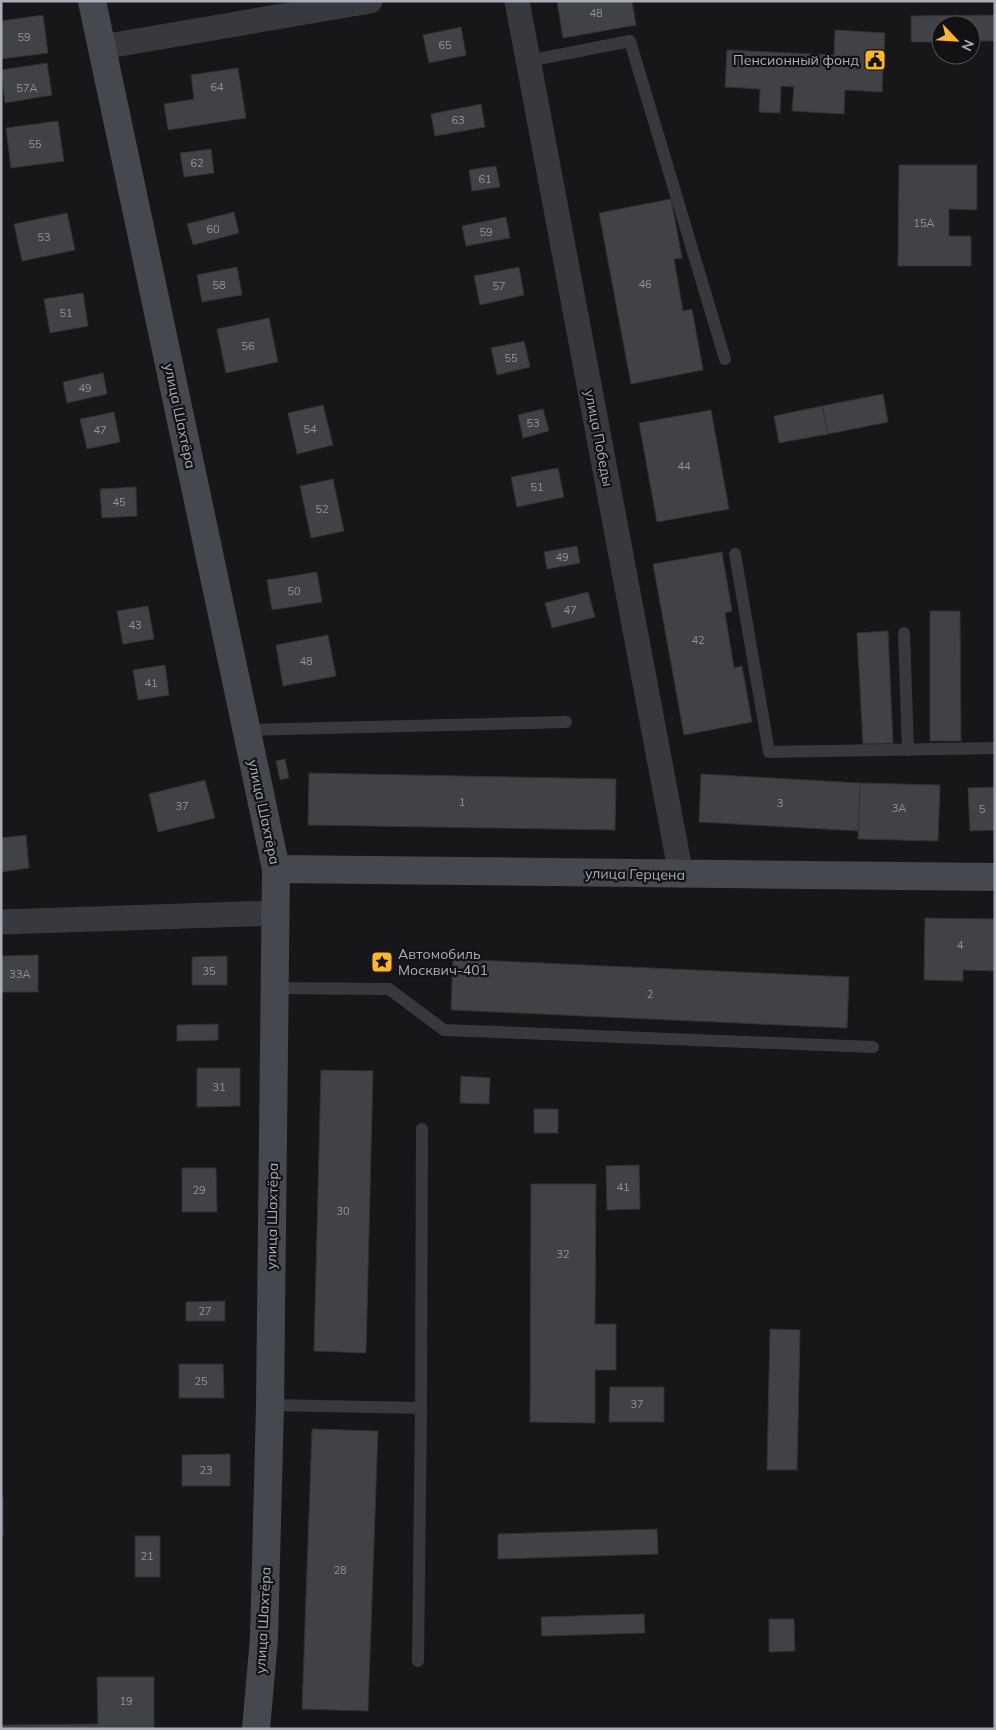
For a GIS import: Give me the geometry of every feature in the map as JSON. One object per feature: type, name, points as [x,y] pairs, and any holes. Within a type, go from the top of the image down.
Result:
[{"type":"street","name":"улица Шахтёра","points":[[92,1],[276,868],[270,1405],[264,1638],[256,1729]]},
{"type":"street","points":[[102,48],[370,1]]},
{"type":"street","name":"улица Победы","points":[[517,1],[682,875]]},
{"type":"street","name":"улица Герцена","points":[[276,868],[682,875],[995,877]]},
{"type":"street","points":[[1,922],[275,913]]},
{"type":"lane","points":[[528,61],[630,41],[725,359]]},
{"type":"lane","points":[[735,554],[769,752],[995,748]]},
{"type":"lane","points":[[904,633],[908,750]]},
{"type":"lane","points":[[247,730],[566,722]]},
{"type":"lane","points":[[274,988],[389,988],[444,1030],[873,1047]]},
{"type":"lane","points":[[418,1661],[422,1129]]},
{"type":"lane","points":[[270,1405],[421,1408]]},
{"type":"building","points":[[557,1],[632,1],[636,25],[563,38]]},
{"type":"building","points":[[43,15],[48,53],[1,59],[1,21]]},
{"type":"building","points":[[981,15],[995,15],[995,41],[981,41]]},
{"type":"building","points":[[911,16],[931,16],[931,42],[911,42]]},
{"type":"building","points":[[461,27],[466,55],[429,63],[423,35]]},
{"type":"building","points":[[835,30],[885,33],[882,92],[845,90],[844,114],[792,111],[794,87],[781,86],[780,113],[759,112],[760,89],[725,87],[727,50],[834,55]]},
{"type":"building","points":[[47,63],[52,95],[5,103],[1,70]]},
{"type":"building","points":[[238,68],[246,118],[168,130],[164,104],[194,99],[191,75]]},
{"type":"building","points":[[481,104],[485,127],[435,136],[431,114]]},
{"type":"building","points":[[58,121],[64,161],[11,168],[6,128]]},
{"type":"building","points":[[211,149],[214,173],[184,177],[180,153]]},
{"type":"building","points":[[899,165],[977,165],[977,210],[949,209],[949,236],[971,236],[971,266],[898,266]]},
{"type":"building","points":[[496,166],[500,187],[472,191],[469,170]]},
{"type":"building","points":[[671,199],[682,258],[674,259],[683,311],[692,309],[703,370],[631,384],[599,213]]},
{"type":"building","points":[[234,212],[239,233],[193,245],[187,224]]},
{"type":"building","points":[[67,213],[75,250],[22,261],[14,224]]},
{"type":"building","points":[[506,217],[510,238],[466,246],[462,226]]},
{"type":"building","points":[[237,267],[242,295],[202,302],[197,275]]},
{"type":"building","points":[[519,267],[524,295],[480,305],[474,276]]},
{"type":"building","points":[[83,293],[88,326],[50,333],[44,299]]},
{"type":"building","points":[[269,318],[278,362],[226,373],[217,329]]},
{"type":"building","points":[[524,341],[530,367],[497,375],[491,348]]},
{"type":"building","points":[[103,373],[107,394],[67,403],[63,382]]},
{"type":"building","points":[[883,394],[888,422],[828,434],[822,406]]},
{"type":"building","points":[[323,405],[333,445],[297,454],[288,413]]},
{"type":"building","points":[[822,406],[828,434],[779,443],[774,416]]},
{"type":"building","points":[[543,409],[549,431],[523,438],[518,415]]},
{"type":"building","points":[[711,410],[729,509],[657,522],[639,423]]},
{"type":"building","points":[[114,412],[120,442],[87,449],[80,419]]},
{"type":"building","points":[[558,468],[564,497],[517,507],[511,477]]},
{"type":"building","points":[[333,479],[344,531],[311,538],[300,486]]},
{"type":"building","points":[[136,487],[137,516],[102,518],[100,489]]},
{"type":"building","points":[[577,546],[580,563],[547,569],[544,552]]},
{"type":"building","points":[[722,552],[732,611],[725,613],[734,668],[742,666],[752,722],[684,735],[653,564]]},
{"type":"building","points":[[317,572],[322,602],[272,610],[267,580]]},
{"type":"building","points":[[588,592],[595,617],[552,628],[545,603]]},
{"type":"building","points":[[148,606],[154,639],[123,644],[117,611]]},
{"type":"building","points":[[930,611],[960,611],[961,741],[930,741]]},
{"type":"building","points":[[888,631],[893,743],[863,744],[857,633]]},
{"type":"building","points":[[328,635],[336,676],[283,686],[276,645]]},
{"type":"building","points":[[165,665],[169,695],[138,700],[133,670]]},
{"type":"building","points":[[285,759],[289,778],[280,780],[276,761]]},
{"type":"building","points":[[309,773],[616,779],[615,830],[308,825]]},
{"type":"building","points":[[701,774],[860,783],[859,831],[699,822]]},
{"type":"building","points":[[205,780],[215,818],[158,832],[149,794]]},
{"type":"building","points":[[860,783],[940,785],[938,841],[858,839]]},
{"type":"building","points":[[995,787],[995,830],[970,831],[968,788]]},
{"type":"building","points":[[26,835],[29,868],[1,872],[1,838]]},
{"type":"building","points":[[925,918],[995,919],[995,971],[963,970],[963,981],[924,980]]},
{"type":"building","points":[[38,955],[38,992],[1,992],[1,956]]},
{"type":"building","points":[[227,956],[227,985],[192,985],[192,957]]},
{"type":"building","points":[[453,959],[849,977],[847,1028],[451,1010]]},
{"type":"building","points":[[218,1024],[218,1040],[177,1041],[177,1025]]},
{"type":"building","points":[[197,1068],[240,1068],[240,1106],[197,1107]]},
{"type":"building","points":[[321,1070],[373,1071],[366,1353],[314,1351]]},
{"type":"building","points":[[461,1076],[490,1078],[489,1104],[460,1103]]},
{"type":"building","points":[[534,1109],[558,1109],[558,1133],[534,1133]]},
{"type":"building","points":[[639,1165],[640,1209],[607,1210],[606,1166]]},
{"type":"building","points":[[182,1168],[216,1168],[217,1212],[182,1212]]},
{"type":"building","points":[[531,1184],[596,1184],[595,1324],[616,1324],[616,1370],[595,1370],[595,1423],[530,1422]]},
{"type":"building","points":[[225,1301],[225,1321],[186,1321],[186,1302]]},
{"type":"building","points":[[770,1329],[800,1330],[797,1470],[767,1470]]},
{"type":"building","points":[[179,1364],[223,1364],[224,1398],[179,1398]]},
{"type":"building","points":[[610,1387],[664,1387],[664,1422],[609,1422]]},
{"type":"building","points":[[312,1429],[378,1431],[368,1711],[302,1709]]},
{"type":"building","points":[[230,1454],[230,1486],[182,1486],[182,1455]]},
{"type":"building","points":[[1,1497],[3,1497],[3,1535],[1,1536]]},
{"type":"building","points":[[657,1529],[658,1554],[498,1559],[498,1534]]},
{"type":"building","points":[[135,1536],[160,1536],[160,1577],[135,1577]]},
{"type":"building","points":[[644,1614],[645,1633],[542,1636],[541,1617]]},
{"type":"building","points":[[769,1619],[794,1619],[795,1651],[769,1652]]},
{"type":"building","points":[[97,1677],[154,1677],[154,1729],[1,1729],[1,1725],[98,1724]]},
{"type":"place","name":"Пенсионный фонд","points":[[875,60]]},
{"type":"place","name":"Автомобиль Москвич-401","points":[[382,962]]}]
